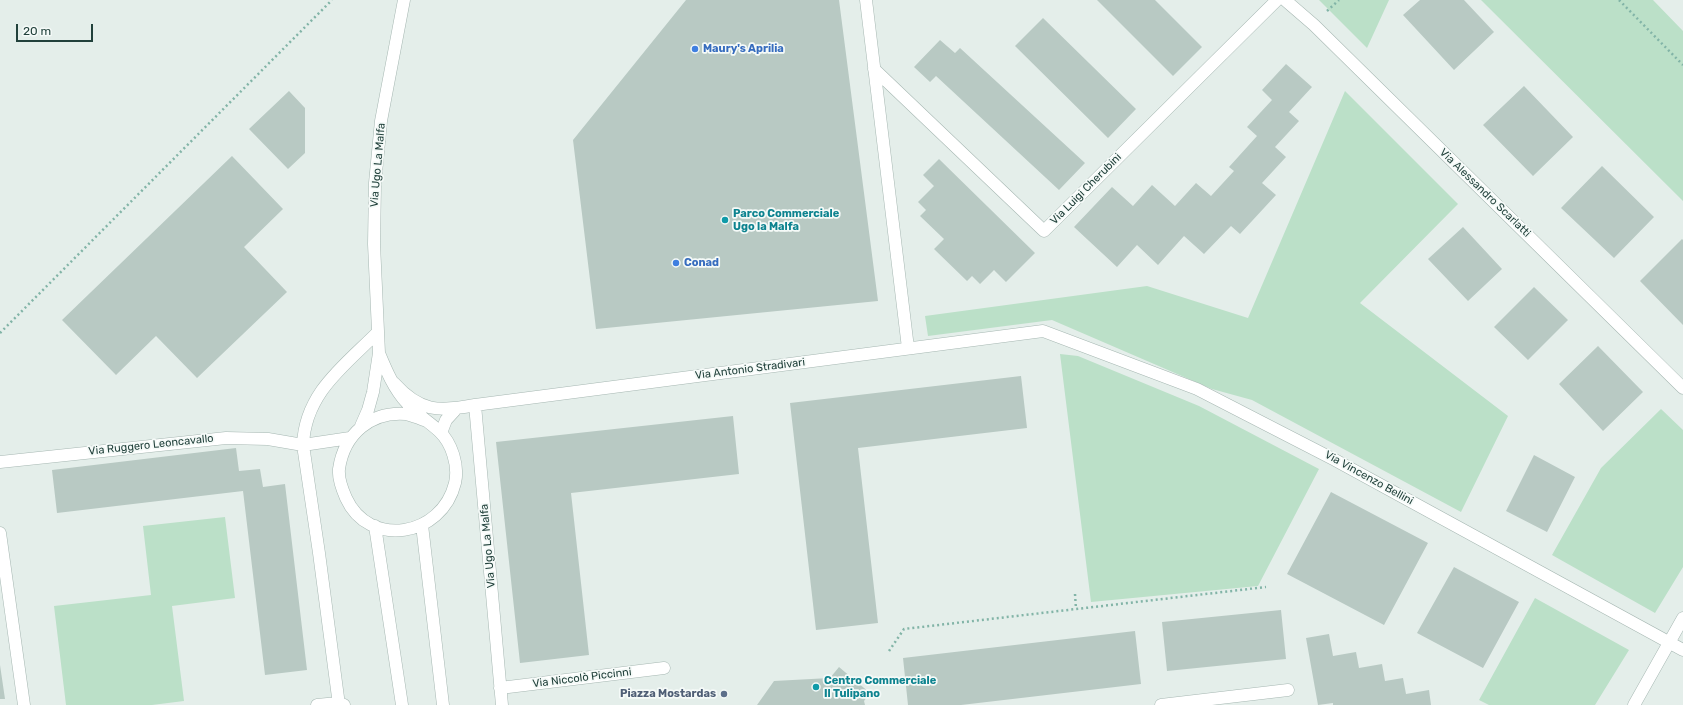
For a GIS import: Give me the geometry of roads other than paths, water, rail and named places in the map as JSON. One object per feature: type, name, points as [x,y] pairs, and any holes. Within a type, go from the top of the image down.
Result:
[{"type":"street","name":"Via Ugo La Malfa","points":[[361,426],[368,410],[373,392],[379,353],[374,244],[375,183],[381,121],[404,0]]},
{"type":"street","points":[[866,0],[908,348]]},
{"type":"street","name":"Via Luigi Cherubini","points":[[874,69],[1044,231],[1277,0]]},
{"type":"street","name":"Via Alessandro Scarlatti","points":[[1285,0],[1320,31],[1683,388]]},
{"type":"street","name":"Via Antonio Stradivari","points":[[394,383],[405,396],[420,404],[438,410],[1043,330]]},
{"type":"street","name":"Via Vincenzo Bellini","points":[[1043,330],[1197,389],[1335,460],[1683,650]]},
{"type":"street","points":[[317,705],[340,704],[303,445],[306,419],[314,400],[335,375],[378,332]]},
{"type":"street","name":"Via Ugo La Malfa","points":[[379,353],[394,383],[406,402],[424,420],[441,433],[450,446],[456,464],[455,482],[449,500],[438,515],[422,525],[406,530],[390,530],[375,526],[360,517],[348,504],[341,488],[339,470],[342,453],[350,438],[361,426],[375,418],[391,414],[408,414],[424,420]]},
{"type":"street","name":"Via Ugo La Malfa","points":[[475,405],[500,688]]},
{"type":"street","points":[[441,433],[446,420],[457,408]]},
{"type":"street","name":"Via Ruggero Leoncavallo","points":[[0,462],[218,438],[268,440],[303,445]]},
{"type":"street","points":[[303,445],[350,438]]},
{"type":"street","points":[[422,525],[443,705]]},
{"type":"street","points":[[375,526],[402,705]]},
{"type":"street","points":[[0,533],[24,705]]},
{"type":"street","points":[[1634,705],[1668,642],[1683,618]]},
{"type":"street","name":"Via Niccolò Piccinni","points":[[500,688],[664,668]]},
{"type":"street","points":[[500,688],[502,705]]},
{"type":"street","points":[[1161,705],[1288,690]]},
{"type":"place","name":"Maury's Aprilia","points":[[695,49]]},
{"type":"place","name":"Parco Commerciale Ugo la Malfa","points":[[725,220]]},
{"type":"place","name":"Conad","points":[[676,263]]},
{"type":"place","name":"Centro Commerciale Il Tulipano","points":[[816,687]]},
{"type":"place","name":"Piazza Mostardas","points":[[724,694]]}]
